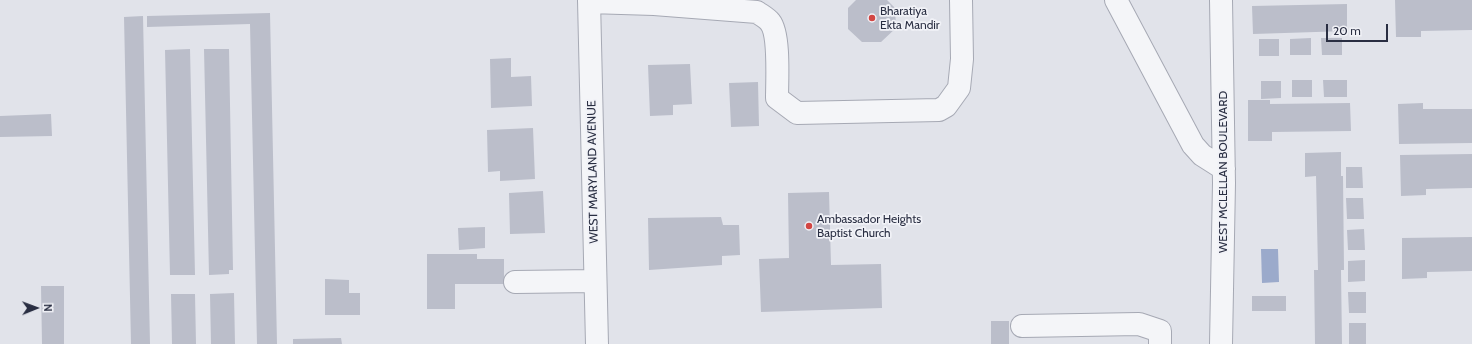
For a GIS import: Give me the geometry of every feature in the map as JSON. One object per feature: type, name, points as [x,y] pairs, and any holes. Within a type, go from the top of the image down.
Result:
[{"type":"street","points":[[589,1],[745,6],[757,12],[771,22],[774,33],[776,50],[777,98],[798,113],[939,110],[946,106],[959,88],[962,59],[961,0]]},
{"type":"street","points":[[1116,0],[1193,145],[1202,155],[1224,168]]},
{"type":"street","name":"WEST MCLELLAN BOULEVARD","points":[[1221,0],[1224,168],[1221,344]]},
{"type":"street","name":"WEST MARYLAND AVENUE","points":[[589,1],[597,344]]},
{"type":"street","points":[[515,282],[595,281]]},
{"type":"street","points":[[1022,326],[1139,324],[1160,331],[1160,344]]},
{"type":"water","points":[[1261,249],[1278,249],[1279,282],[1262,283]]},
{"type":"building","name":"Bharatiya Ekta Mandir","points":[[856,0],[887,0],[895,8],[896,28],[881,42],[862,42],[848,29],[848,8]]},
{"type":"building","points":[[1395,0],[1472,0],[1472,30],[1421,31],[1421,37],[1396,37]]},
{"type":"building","points":[[1347,4],[1347,31],[1253,34],[1252,6]]},
{"type":"building","points":[[270,13],[277,344],[257,344],[250,24],[147,27],[147,16]]},
{"type":"building","points":[[143,16],[150,344],[131,344],[124,17]]},
{"type":"building","points":[[1311,38],[1311,55],[1290,55],[1290,39]]},
{"type":"building","points":[[1321,38],[1342,38],[1342,55],[1322,55]]},
{"type":"building","points":[[1259,39],[1279,39],[1279,56],[1259,56]]},
{"type":"building","points":[[190,49],[195,275],[170,275],[165,50]]},
{"type":"building","points":[[204,49],[229,49],[233,270],[229,270],[229,274],[209,275]]},
{"type":"building","points":[[511,58],[511,77],[531,76],[532,106],[491,108],[490,59]]},
{"type":"building","points":[[690,64],[692,104],[673,105],[673,115],[650,116],[648,65]]},
{"type":"building","points":[[1292,80],[1312,80],[1312,97],[1292,97]]},
{"type":"building","points":[[1323,80],[1347,80],[1347,97],[1324,97]]},
{"type":"building","points":[[1261,81],[1281,81],[1281,98],[1261,99]]},
{"type":"building","points":[[758,82],[759,126],[731,127],[729,83]]},
{"type":"building","points":[[1248,100],[1270,100],[1270,104],[1350,103],[1351,131],[1272,132],[1272,141],[1248,141]]},
{"type":"building","points":[[1423,103],[1423,109],[1472,109],[1472,143],[1399,144],[1398,104]]},
{"type":"building","points":[[51,114],[52,136],[0,137],[0,116]]},
{"type":"building","points":[[533,128],[535,179],[500,181],[500,171],[488,172],[487,130]]},
{"type":"building","points":[[1341,152],[1341,176],[1343,176],[1344,270],[1341,270],[1342,344],[1315,344],[1314,270],[1318,270],[1316,176],[1305,177],[1305,153]]},
{"type":"building","points":[[1472,154],[1472,188],[1426,189],[1426,195],[1401,196],[1400,155]]},
{"type":"building","points":[[1346,167],[1362,167],[1363,188],[1346,188]]},
{"type":"building","points":[[543,191],[545,233],[510,234],[509,193]]},
{"type":"building","name":"Ambassador Heights Baptist Church","points":[[829,192],[831,265],[881,264],[882,308],[761,312],[759,259],[789,258],[788,193]]},
{"type":"building","points":[[1346,198],[1363,198],[1364,219],[1347,219]]},
{"type":"building","points":[[721,217],[723,225],[739,225],[740,255],[722,256],[722,265],[649,270],[648,218]]},
{"type":"building","points":[[485,227],[485,248],[459,250],[458,228]]},
{"type":"building","points":[[1364,229],[1365,250],[1348,250],[1347,230]]},
{"type":"building","points":[[1472,237],[1472,271],[1427,272],[1427,278],[1402,279],[1402,238]]},
{"type":"building","points":[[427,254],[477,254],[477,259],[504,259],[504,284],[455,284],[455,309],[427,309]]},
{"type":"building","points":[[1365,260],[1365,281],[1348,282],[1348,261]]},
{"type":"building","points":[[325,279],[349,280],[349,293],[360,293],[360,315],[325,315]]},
{"type":"building","points":[[41,286],[64,286],[64,344],[42,344]]},
{"type":"building","points":[[1348,292],[1366,292],[1366,313],[1349,313]]},
{"type":"building","points":[[234,293],[235,344],[211,344],[210,294]]},
{"type":"building","points":[[171,294],[195,294],[196,344],[172,344]]},
{"type":"building","points":[[1252,296],[1286,296],[1286,311],[1252,311]]},
{"type":"building","points":[[991,321],[1009,321],[1009,344],[991,344]]},
{"type":"building","points":[[1349,323],[1366,323],[1366,344],[1349,344]]},
{"type":"building","points":[[341,338],[342,344],[293,344],[293,339]]},
{"type":"place","name":"Bharatiya Ekta Mandir","points":[[872,18]]},
{"type":"place","name":"Ambassador Heights Baptist Church","points":[[809,226]]}]
